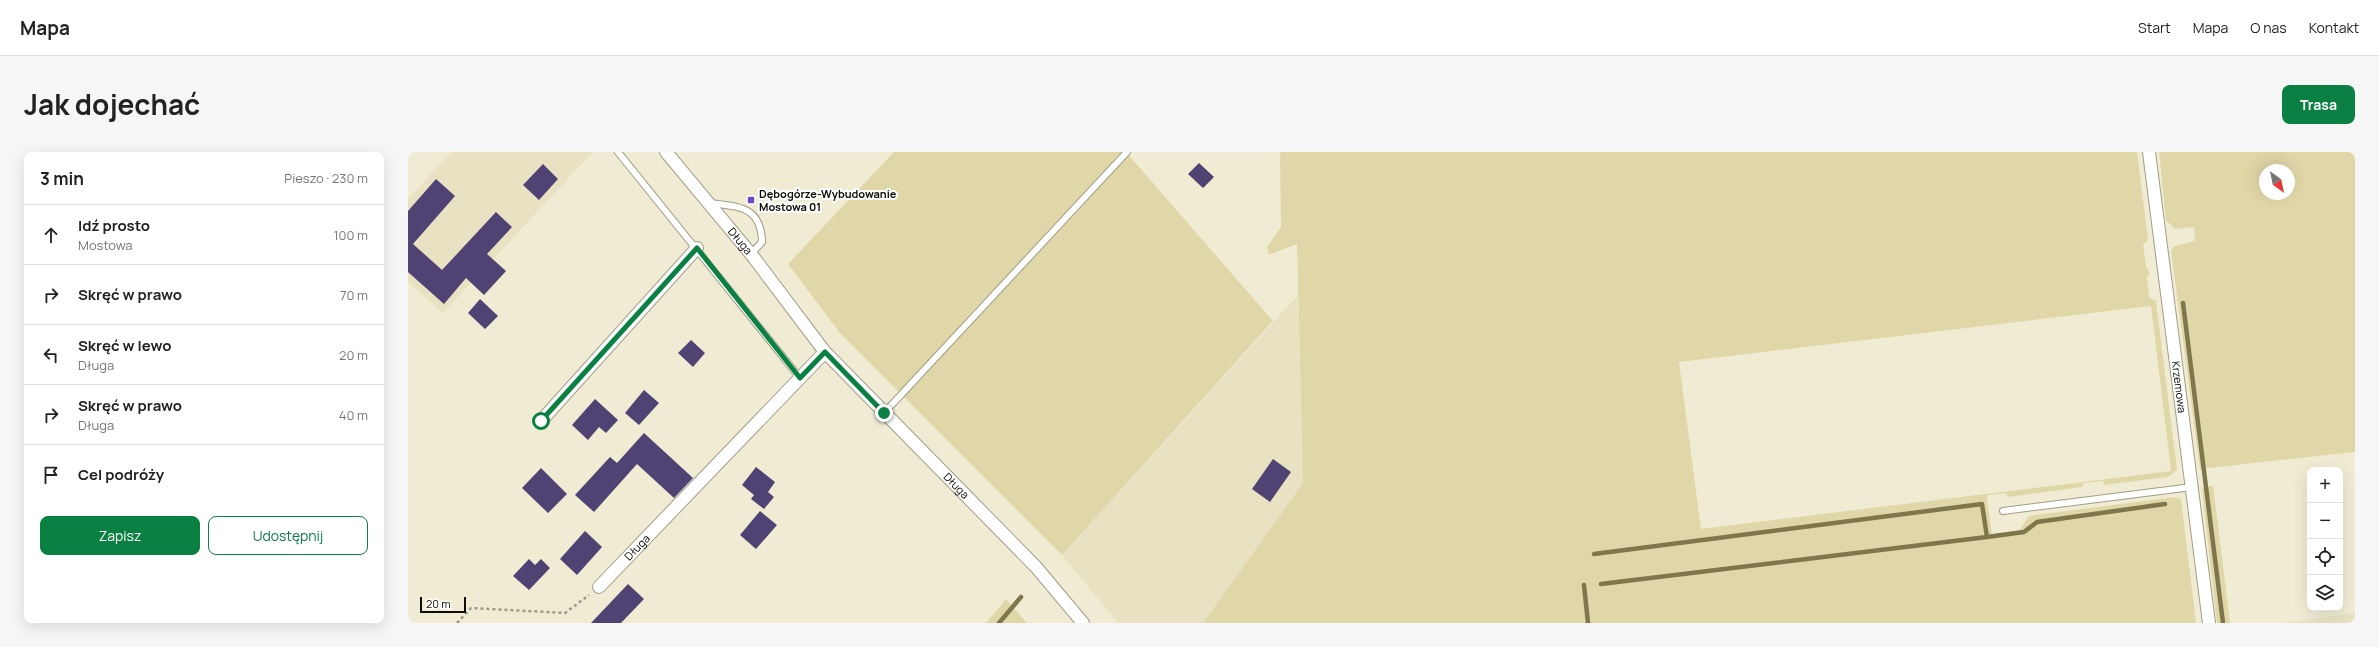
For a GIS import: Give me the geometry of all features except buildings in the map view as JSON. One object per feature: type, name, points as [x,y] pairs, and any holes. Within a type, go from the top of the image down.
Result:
[{"type":"street","name":"Długa","points":[[666,152],[751,254],[825,352],[1036,567],[1083,623]]},
{"type":"street","name":"Krzemowa","points":[[2149,152],[2209,623]]},
{"type":"street","points":[[541,421],[697,248]]},
{"type":"street","name":"Długa","points":[[599,587],[825,352]]},
{"type":"lane","points":[[618,152],[697,248],[800,378]]},
{"type":"lane","points":[[884,413],[1127,152]]},
{"type":"lane","points":[[707,203],[746,209],[758,219],[762,229],[762,242],[751,254]]},
{"type":"lane","points":[[2002,511],[2192,487]]},
{"type":"path","points":[[457,623],[471,608],[565,613],[599,587]]},
{"type":"shaded area","points":[[451,152],[593,152],[443,313],[408,282],[408,199]]},
{"type":"shaded area","points":[[894,152],[1126,152],[1273,321],[1062,555],[840,333],[788,264]]},
{"type":"shaded area","points":[[1280,152],[2137,152],[2148,239],[2147,242],[2143,244],[2146,266],[2150,273],[2147,277],[2149,297],[2156,301],[2177,470],[2168,477],[2104,485],[2103,481],[2084,483],[2082,487],[2009,497],[2005,493],[1988,495],[1987,500],[1992,534],[2020,530],[2029,516],[2175,497],[2181,499],[2196,623],[1203,623],[1303,483],[1297,244],[1269,255],[1267,247],[1281,227]],"holes":[[[2151,306],[2171,471],[1701,529],[1679,362]]]},
{"type":"shaded area","points":[[2159,152],[2355,152],[2355,452],[2200,469],[2171,250],[2175,246],[2195,241],[2194,227],[2175,229],[2166,220]]},
{"type":"shaded area","points":[[1298,295],[1303,483],[1203,623],[1118,623],[1062,555]]},
{"type":"shaded area","points":[[2213,485],[2230,623],[2217,623],[2202,489]]},
{"type":"shaded area","points":[[1006,599],[1027,623],[986,623]]},
{"type":"shaded area","points":[[2355,613],[2355,623],[2282,623]]},
{"type":"waterway","points":[[2183,303],[2223,623]]},
{"type":"waterway","points":[[1594,554],[1982,504],[1987,537],[2024,532],[2037,522],[2165,504]]},
{"type":"waterway","points":[[1601,584],[1987,537]]},
{"type":"waterway","points":[[1584,585],[1588,623]]},
{"type":"waterway","points":[[999,623],[1021,597]]},
{"type":"place","name":"Dębogórze-Wybudowanie Mostowa 01","points":[[751,200]]},
{"type":"route","points":[[541,421],[697,248],[800,378],[825,352],[884,413]]}]
